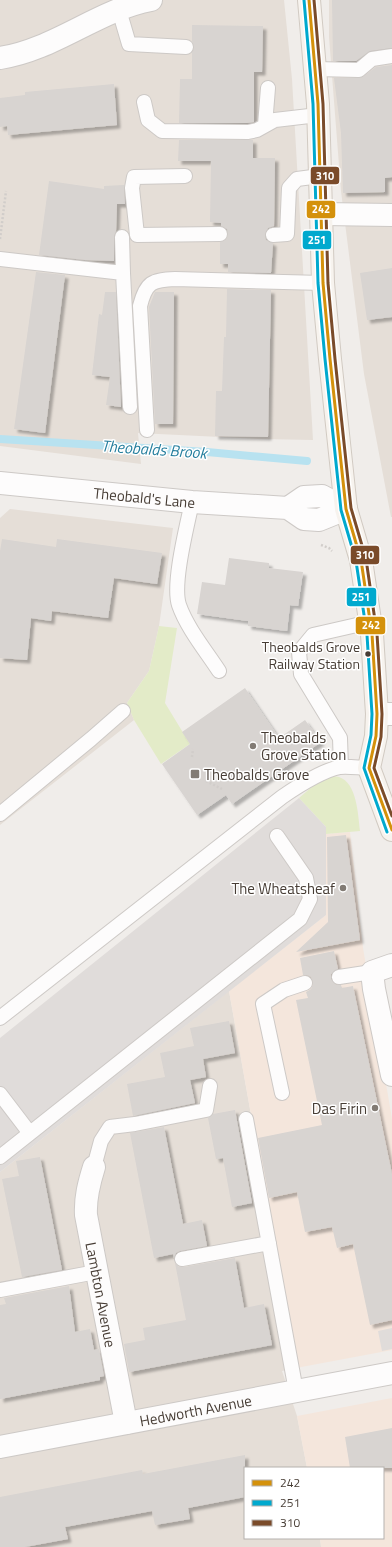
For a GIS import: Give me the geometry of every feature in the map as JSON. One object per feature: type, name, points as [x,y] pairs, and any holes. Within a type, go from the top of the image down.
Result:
[{"type":"main road","points":[[309,0],[318,116],[323,282],[330,359],[346,509],[361,560],[385,714],[376,736],[369,768],[392,830]]},
{"type":"street","points":[[0,58],[32,50],[57,40],[119,10],[137,3],[151,0]]},
{"type":"street","points":[[322,214],[392,215]]},
{"type":"street","name":"Theobald's Lane","points":[[0,483],[192,502],[288,508],[304,519],[319,520],[346,509]]},
{"type":"street","points":[[382,969],[374,989],[392,1075]]},
{"type":"street","name":"Lambton Avenue","points":[[94,1167],[85,1201],[86,1215],[126,1424]]},
{"type":"street","name":"Hedworth Avenue","points":[[0,1447],[392,1373]]},
{"type":"lane","points":[[119,10],[129,44],[186,47]]},
{"type":"lane","points":[[315,69],[359,70],[372,59],[392,56]]},
{"type":"lane","points":[[265,125],[268,88]]},
{"type":"lane","points":[[144,102],[148,120],[162,131],[248,132],[258,130],[276,120],[318,116]]},
{"type":"lane","points":[[185,176],[134,177],[132,188],[137,235],[220,234]]},
{"type":"lane","points":[[273,235],[287,234],[289,188],[297,179],[320,176]]},
{"type":"lane","points":[[122,237],[130,407]]},
{"type":"lane","points":[[0,259],[123,273]]},
{"type":"lane","points":[[146,430],[140,306],[144,290],[158,280],[175,279],[323,282]]},
{"type":"lane","points":[[192,502],[183,544],[177,588],[179,605],[187,622],[219,672]]},
{"type":"lane","points":[[341,767],[340,738],[301,674],[299,652],[312,635],[370,622]]},
{"type":"lane","points":[[0,814],[123,711]]},
{"type":"lane","points":[[0,1018],[299,785],[341,767],[369,768]]},
{"type":"lane","points":[[0,1156],[300,919],[310,899],[306,878],[276,836]]},
{"type":"lane","points":[[339,976],[382,969]]},
{"type":"lane","points":[[282,1093],[263,1004],[284,990],[305,983]]},
{"type":"lane","points":[[94,1167],[101,1141],[110,1127],[135,1124],[206,1110],[210,1086]]},
{"type":"lane","points":[[0,1094],[29,1132]]},
{"type":"lane","points":[[246,1119],[296,1391]]},
{"type":"lane","points":[[182,1259],[269,1243]]},
{"type":"lane","points":[[0,1290],[96,1272]]},
{"type":"path","points":[[0,238],[6,191]]},
{"type":"path","points":[[317,543],[329,548],[336,556]]},
{"type":"path","points":[[192,757],[193,749]]},
{"type":"path","points":[[206,781],[222,789]]},
{"type":"shaded area","points":[[0,0],[284,0],[292,79],[313,440],[138,433],[141,464],[0,446]]},
{"type":"shaded area","points":[[329,0],[392,0],[392,517],[364,374],[341,191],[329,37]]},
{"type":"shaded area","points":[[10,509],[173,528],[159,626],[149,671],[127,703],[134,720],[0,825],[0,518]]},
{"type":"shaded area","points":[[299,798],[326,827],[326,915],[0,1172],[0,1038]]},
{"type":"shaded area","points":[[350,832],[363,948],[392,1119],[392,1350],[296,1368],[229,991],[326,915],[326,834]]},
{"type":"shaded area","points":[[229,991],[296,1368],[282,1371],[297,1416],[307,1467],[244,1467],[244,1539],[320,1539],[321,1547],[0,1547],[0,1172]]},
{"type":"shaded area","points":[[392,1328],[392,1349],[382,1351],[378,1331]]},
{"type":"shaded area","points":[[392,1398],[392,1547],[321,1547],[320,1539],[384,1539],[384,1467],[307,1467],[297,1416]]},
{"type":"green space","points":[[159,626],[177,628],[165,703],[190,744],[161,764],[134,720],[127,703],[149,671]]},
{"type":"green space","points":[[329,776],[339,777],[345,780],[350,786],[356,800],[360,831],[326,834],[326,827],[299,798],[314,785]]},
{"type":"building","points":[[332,0],[392,0],[392,48],[370,51],[356,61],[333,61]]},
{"type":"building","points":[[192,25],[263,26],[262,72],[254,72],[254,122],[179,123],[180,79],[192,79],[192,53],[194,47],[192,41]]},
{"type":"building","points":[[392,65],[392,177],[385,178],[385,192],[343,193],[341,133],[334,78],[359,78],[376,67]]},
{"type":"building","points":[[114,84],[117,125],[8,135],[7,126],[0,127],[0,98],[25,95],[25,92]]},
{"type":"building","points":[[179,140],[253,140],[253,158],[275,158],[274,226],[268,228],[265,235],[266,240],[273,243],[271,273],[228,272],[228,264],[220,264],[220,242],[227,238],[228,234],[227,229],[221,226],[221,223],[210,222],[211,161],[178,161]]},
{"type":"building","points":[[49,181],[104,189],[104,186],[124,185],[125,204],[117,204],[116,231],[114,237],[114,261],[85,260],[39,255]]},
{"type":"building","points":[[392,268],[392,317],[367,320],[360,273]]},
{"type":"building","points":[[36,272],[65,275],[45,433],[14,429]]},
{"type":"building","points":[[227,289],[271,290],[268,437],[215,436],[216,391],[222,391],[224,337],[226,337]]},
{"type":"building","points":[[105,292],[116,292],[121,407],[106,405],[110,377],[92,375],[99,314],[102,315]]},
{"type":"building","points":[[155,292],[174,292],[173,424],[155,424],[149,307]]},
{"type":"building","points":[[2,539],[56,547],[57,539],[162,553],[157,584],[114,578],[108,618],[52,611],[51,621],[31,618],[27,660],[0,658],[0,551]]},
{"type":"building","points":[[229,558],[269,563],[269,568],[303,572],[298,606],[290,605],[287,631],[248,626],[248,621],[197,614],[202,582],[225,585]]},
{"type":"building","name":"Theobalds Grove Station","points":[[245,688],[279,738],[305,720],[321,742],[232,804],[226,795],[197,815],[162,764],[190,744],[182,732]]},
{"type":"building","points":[[346,835],[360,940],[296,952],[328,922],[327,837]]},
{"type":"building","points":[[334,951],[338,969],[331,974],[331,979],[336,985],[341,985],[342,988],[353,986],[392,1174],[392,1320],[370,1325],[353,1244],[337,1248],[332,1227],[305,1232],[297,1192],[269,1198],[258,1138],[322,1125],[296,1000],[308,998],[306,992],[311,989],[313,984],[311,977],[303,975],[300,958]]},
{"type":"building","points":[[229,1021],[235,1053],[203,1059],[206,1077],[190,1080],[195,1103],[133,1116],[127,1084],[165,1077],[160,1053],[194,1046],[190,1028]]},
{"type":"building","points":[[235,1110],[252,1203],[232,1207],[223,1158],[216,1159],[208,1118],[213,1114]]},
{"type":"building","points":[[164,1127],[183,1224],[202,1220],[207,1246],[180,1251],[176,1253],[174,1258],[173,1254],[154,1258],[130,1133]]},
{"type":"building","points":[[40,1157],[62,1270],[22,1277],[2,1179],[19,1176],[16,1161]]},
{"type":"building","points":[[235,1258],[244,1308],[264,1304],[272,1345],[129,1372],[124,1344],[145,1340],[143,1328],[186,1320],[175,1263],[179,1267],[184,1267]]},
{"type":"building","points":[[69,1286],[75,1332],[90,1329],[94,1350],[99,1349],[104,1376],[100,1377],[100,1380],[0,1399],[0,1305],[6,1304],[4,1298]]},
{"type":"building","points":[[392,1428],[392,1468],[350,1467],[345,1437]]},
{"type":"building","points":[[245,1455],[244,1497],[188,1508],[190,1519],[155,1525],[152,1511],[65,1527],[68,1539],[25,1547],[0,1547],[0,1497],[142,1470],[143,1474]]},
{"type":"waterway","name":"Theobalds Brook","points":[[0,439],[207,452],[307,461]]},
{"type":"transit line","name":"251","points":[[304,0],[313,104],[318,283],[325,359],[341,510],[356,561],[367,635],[372,714],[371,735],[364,768],[387,832]]},
{"type":"transit line","name":"242","points":[[309,0],[318,104],[323,283],[330,359],[346,509],[361,560],[372,634],[377,714],[376,736],[369,768],[392,830]]},
{"type":"transit line","name":"310","points":[[314,0],[323,104],[328,283],[335,359],[351,508],[366,559],[377,634],[382,714],[381,737],[374,768],[392,816]]},
{"type":"place","name":"Theobalds Grove Railway Station","points":[[368,654]]},
{"type":"place","name":"Theobalds Grove Station","points":[[253,746]]},
{"type":"place","name":"Theobalds Grove","points":[[195,774]]},
{"type":"place","name":"The Wheatsheaf","points":[[343,888]]},
{"type":"place","name":"Das Firin","points":[[375,1108]]}]
